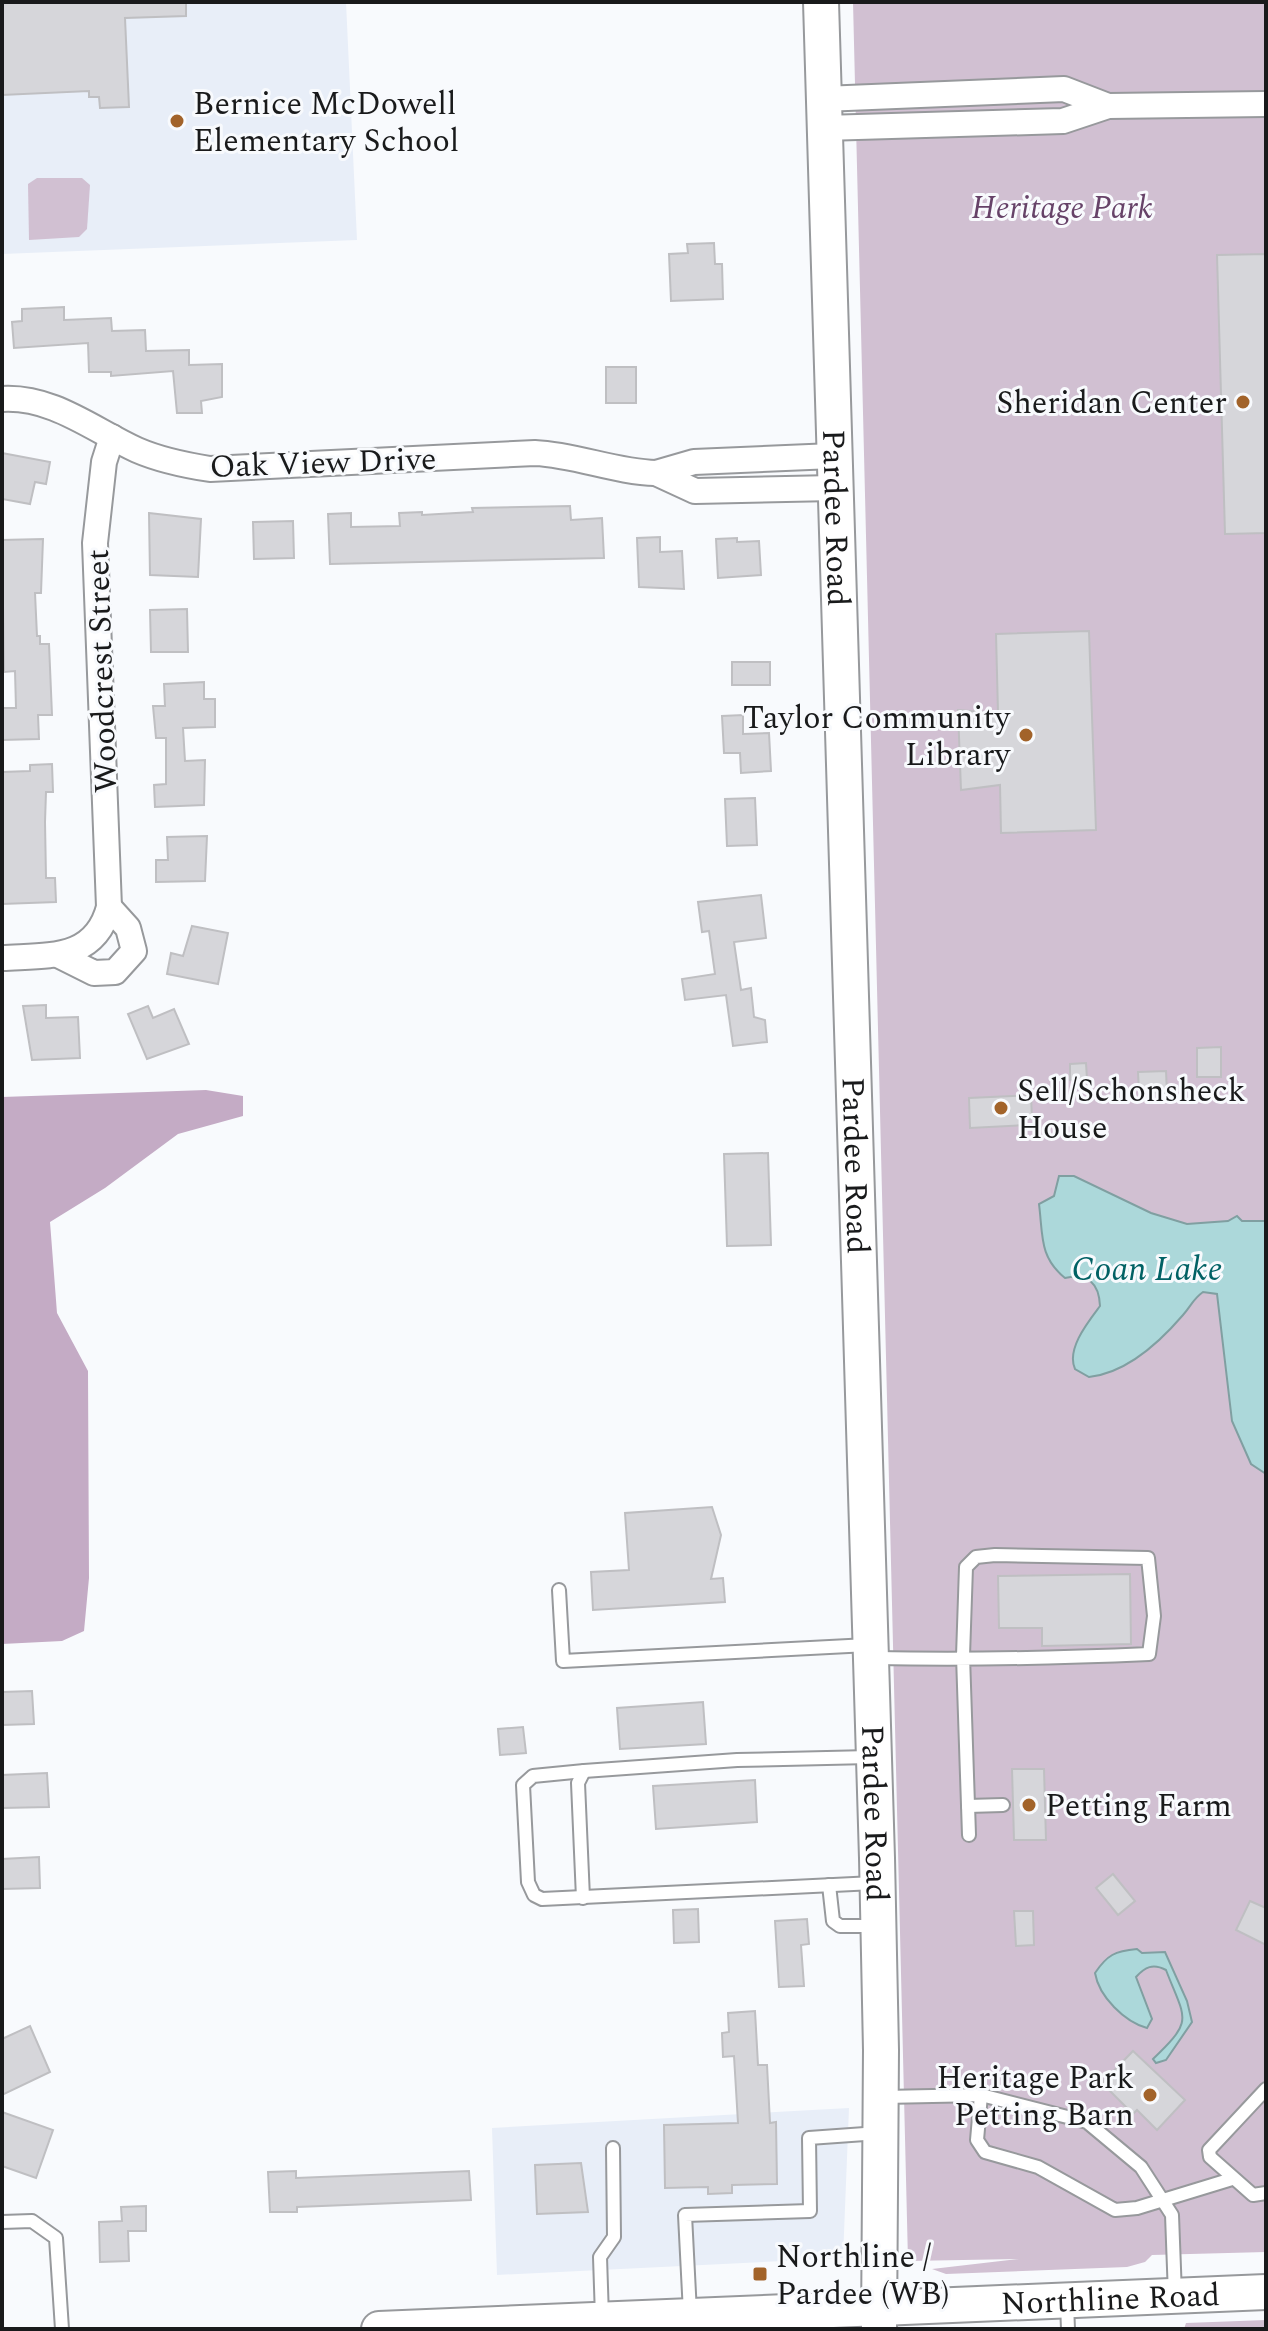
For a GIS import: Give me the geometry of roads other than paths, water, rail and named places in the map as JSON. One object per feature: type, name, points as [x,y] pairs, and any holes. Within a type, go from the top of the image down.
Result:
[{"type":"main road","name":"Pardee Road","points":[[821,2],[878,1883],[880,2319]]},
{"type":"main road","name":"Northline Road","points":[[379,2329],[530,2326],[690,2316],[880,2319],[1067,2314],[1175,2296],[1266,2292]]},
{"type":"street","points":[[824,114],[1064,89],[1108,106],[1258,101]]},
{"type":"street","name":"Oak View Drive","points":[[2,399],[27,401],[65,412],[158,458],[210,469],[535,453],[576,456],[639,473],[656,473],[694,462],[834,472]]},
{"type":"street","name":"Woodcrest Street","points":[[109,907],[95,543],[104,462],[112,437]]},
{"type":"street","points":[[58,955],[94,973],[115,972],[134,951],[128,928],[109,907]]},
{"type":"street","points":[[2,958],[58,955],[90,941],[104,926],[109,907]]},
{"type":"lane","points":[[559,1590],[563,1661],[870,1652],[963,1656],[1149,1654],[1154,1616],[1148,1558],[976,1557],[966,1567],[963,1656],[969,1835]]},
{"type":"lane","points":[[873,1757],[737,1760],[584,1771],[533,1776],[523,1785],[529,1889],[542,1899],[878,1883]]},
{"type":"lane","points":[[583,1898],[578,1783],[584,1771]]},
{"type":"lane","points":[[968,1806],[1003,1805]]},
{"type":"lane","points":[[829,1885],[833,1921],[840,1926],[879,1926]]},
{"type":"lane","points":[[1266,2089],[1210,2145],[1210,2157],[1232,2179],[1253,2195],[1266,2193]]},
{"type":"lane","points":[[881,2097],[981,2095],[1087,2122],[1141,2167],[1172,2215],[1175,2296]]},
{"type":"lane","points":[[981,2095],[977,2140],[985,2152],[1038,2167],[1115,2210],[1137,2208],[1161,2198],[1232,2179]]},
{"type":"lane","points":[[690,2316],[685,2215],[810,2211],[809,2138],[881,2133]]},
{"type":"lane","points":[[602,2320],[600,2257],[614,2237],[613,2148]]},
{"type":"lane","points":[[2,2222],[32,2221],[56,2238],[62,2329]]},
{"type":"water","name":"Coan Lake","points":[[1059,1176],[1074,1176],[1151,1213],[1187,1224],[1228,1221],[1237,1216],[1242,1221],[1266,1221],[1266,1474],[1251,1464],[1232,1421],[1217,1294],[1203,1292],[1164,1336],[1116,1370],[1089,1377],[1075,1369],[1073,1353],[1076,1344],[1100,1306],[1097,1291],[1091,1282],[1080,1277],[1065,1278],[1046,1254],[1039,1204],[1054,1196]]},
{"type":"water","points":[[1137,1949],[1142,1953],[1165,1952],[1187,2001],[1192,2022],[1166,2060],[1156,2063],[1153,2059],[1175,2035],[1182,2018],[1166,1970],[1150,1967],[1136,1977],[1152,2019],[1147,2028],[1114,2007],[1102,1991],[1095,1973],[1112,1955]]},
{"type":"place","name":"Bernice McDowell Elementary School","points":[[177,121]]},
{"type":"place","name":"Sheridan Center","points":[[1243,402]]},
{"type":"place","name":"Taylor Community Library","points":[[1026,735]]},
{"type":"place","name":"Sell/Schonsheck House","points":[[1001,1108]]},
{"type":"place","name":"Petting Farm","points":[[1029,1805]]},
{"type":"place","name":"Heritage Park Petting Barn","points":[[1150,2095]]},
{"type":"place","name":"Northline / Pardee (WB)","points":[[760,2274]]},
{"type":"park label","name":"Heritage Park","points":[[1062,207]]}]
